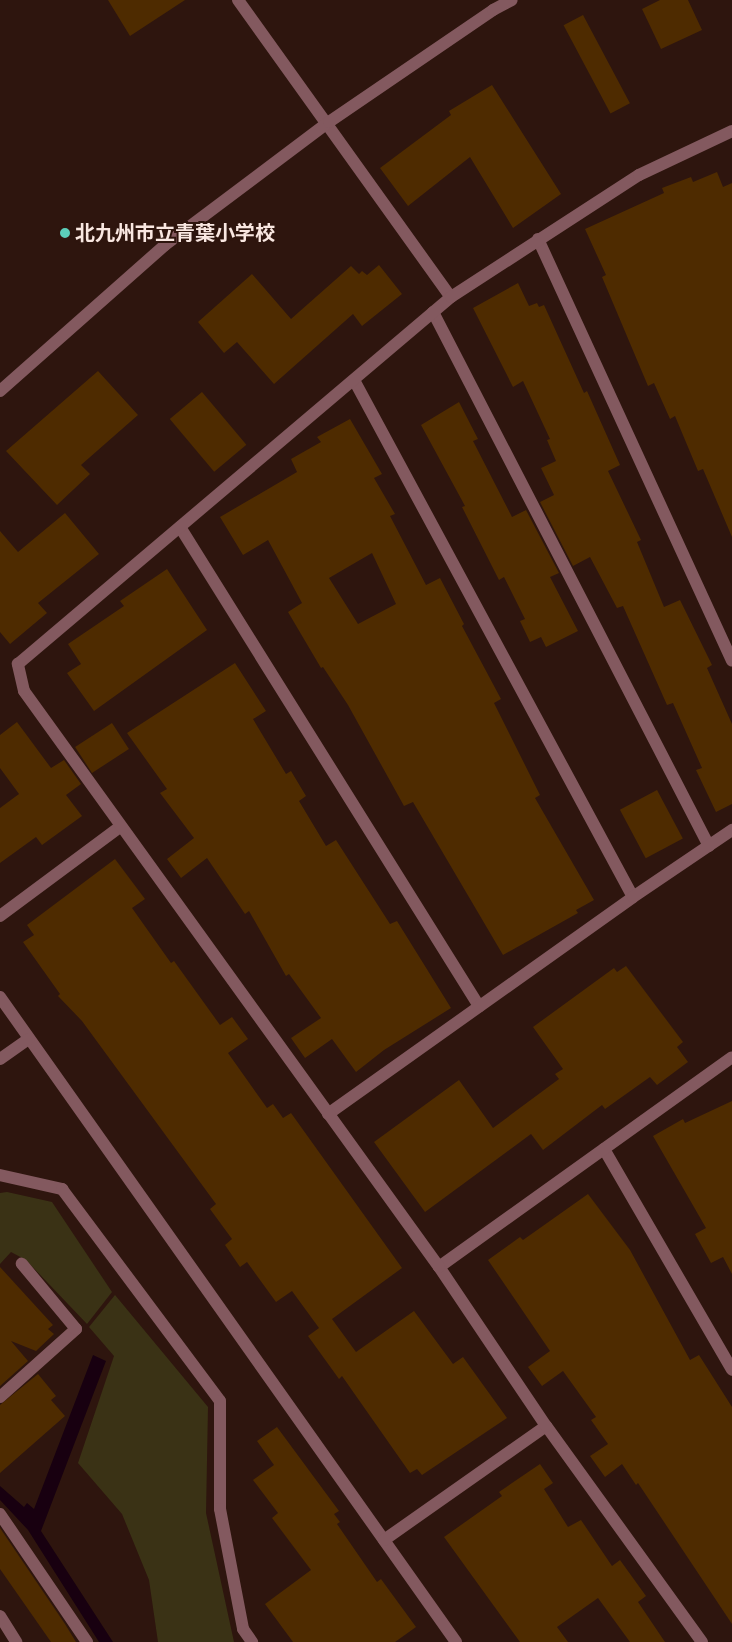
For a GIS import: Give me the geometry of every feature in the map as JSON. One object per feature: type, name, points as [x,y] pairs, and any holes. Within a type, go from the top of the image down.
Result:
[{"type":"street","points":[[238,0],[329,122],[451,297]]},
{"type":"street","points":[[0,391],[165,245],[329,122],[493,10],[512,0]]},
{"type":"street","points":[[702,1642],[546,1426],[439,1267],[120,827],[24,691],[18,664],[451,297],[538,239],[640,175],[732,131]]},
{"type":"street","points":[[538,239],[732,661]]},
{"type":"street","points":[[433,312],[708,846]]},
{"type":"street","points":[[354,380],[633,897]]},
{"type":"street","points":[[180,527],[479,1006]]},
{"type":"street","points":[[0,916],[120,827]]},
{"type":"street","points":[[328,1114],[633,897],[732,830]]},
{"type":"street","points":[[0,997],[456,1642]]},
{"type":"street","points":[[0,1059],[28,1039]]},
{"type":"street","points":[[439,1267],[732,1057]]},
{"type":"street","points":[[604,1149],[732,1370]]},
{"type":"street","points":[[0,1176],[62,1189],[220,1401],[220,1509],[243,1629],[252,1642]]},
{"type":"street","points":[[0,1397],[76,1329],[22,1264]]},
{"type":"street","points":[[384,1540],[546,1426]]},
{"type":"street","points":[[0,1514],[61,1600],[87,1642]]},
{"type":"street","points":[[0,1616],[16,1642]]},
{"type":"shaded area","points":[[7,1192],[52,1202],[112,1292],[87,1324],[26,1260],[11,1252],[0,1264],[0,1193]]},
{"type":"shaded area","points":[[115,1295],[208,1407],[206,1513],[234,1642],[158,1642],[149,1580],[122,1514],[78,1463],[114,1356],[89,1327]]},
{"type":"shaded area","points":[[93,1355],[106,1361],[41,1531],[113,1642],[99,1642],[28,1530],[0,1500],[0,1486],[24,1507],[27,1503],[34,1509]]},
{"type":"building","points":[[108,0],[185,0],[130,36]]},
{"type":"building","points":[[660,0],[688,0],[702,30],[661,49],[642,9]]},
{"type":"building","points":[[583,15],[630,103],[611,114],[564,25]]},
{"type":"building","points":[[492,85],[561,194],[513,228],[470,157],[408,206],[380,168],[451,115],[449,111]]},
{"type":"building","points":[[717,172],[723,187],[732,183],[732,537],[703,469],[698,471],[675,416],[670,419],[654,383],[648,386],[602,277],[606,275],[585,229],[664,193],[662,188],[691,177],[693,182]]},
{"type":"building","points":[[379,265],[402,294],[362,326],[353,314],[274,384],[237,342],[224,353],[198,322],[252,274],[291,319],[351,266],[359,274],[362,271],[367,275]]},
{"type":"building","points":[[518,283],[529,306],[537,303],[539,307],[544,305],[584,393],[587,391],[620,465],[608,471],[641,540],[637,542],[664,607],[680,600],[712,665],[707,668],[732,724],[732,804],[716,812],[696,770],[702,768],[673,703],[667,705],[623,606],[617,608],[590,557],[573,566],[540,502],[554,495],[541,468],[556,461],[547,440],[550,439],[523,381],[513,387],[473,308]]},
{"type":"building","points":[[98,371],[138,415],[81,465],[90,474],[57,505],[6,451]]},
{"type":"building","points":[[202,392],[246,445],[214,472],[170,419]]},
{"type":"building","points":[[459,402],[478,439],[473,441],[512,517],[526,510],[559,573],[550,577],[578,631],[546,647],[541,637],[530,642],[520,621],[525,619],[504,577],[499,580],[462,507],[465,506],[421,425]]},
{"type":"building","points":[[350,419],[382,474],[374,478],[395,514],[390,516],[426,585],[440,578],[464,624],[462,626],[501,699],[494,703],[540,795],[535,798],[594,900],[576,910],[578,913],[503,955],[413,802],[404,806],[348,705],[323,667],[321,668],[288,612],[302,603],[268,540],[243,555],[220,517],[297,472],[291,459],[321,442],[317,437]],"holes":[[[372,553],[396,604],[358,624],[329,578]]]},
{"type":"building","points":[[65,513],[99,554],[38,603],[47,613],[10,644],[0,632],[0,531],[18,552]]},
{"type":"building","points":[[167,569],[207,630],[94,711],[67,673],[81,664],[68,644],[124,606],[120,601]]},
{"type":"building","points":[[235,663],[266,711],[253,719],[286,774],[291,771],[306,796],[299,801],[326,846],[336,840],[390,924],[397,921],[451,1008],[384,1050],[356,1072],[332,1039],[305,1058],[291,1038],[321,1018],[289,974],[286,976],[249,911],[245,914],[207,858],[181,878],[167,859],[194,838],[160,793],[167,789],[127,733]]},
{"type":"building","points":[[17,722],[51,768],[64,760],[81,784],[66,795],[82,816],[42,845],[36,837],[0,863],[0,808],[19,794],[0,768],[0,735]]},
{"type":"building","points":[[112,723],[129,749],[92,773],[75,747]]},
{"type":"building","points":[[657,790],[683,839],[646,858],[620,810]]},
{"type":"building","points":[[115,859],[145,899],[132,908],[171,963],[174,961],[220,1025],[232,1017],[248,1039],[228,1053],[267,1108],[273,1104],[283,1118],[291,1113],[402,1268],[332,1319],[356,1352],[414,1311],[453,1364],[463,1357],[507,1418],[422,1475],[417,1469],[410,1473],[342,1376],[339,1379],[308,1336],[319,1328],[292,1291],[276,1302],[247,1262],[240,1267],[225,1245],[232,1239],[210,1209],[216,1204],[82,1021],[58,996],[60,994],[23,942],[34,935],[27,925]]},
{"type":"building","points":[[626,966],[683,1042],[677,1047],[688,1062],[657,1085],[650,1077],[605,1109],[602,1105],[543,1150],[531,1134],[425,1212],[374,1142],[459,1080],[493,1128],[559,1079],[555,1074],[563,1069],[533,1027],[614,968],[617,972]]},
{"type":"building","points":[[732,1101],[732,1274],[723,1257],[711,1263],[695,1234],[706,1228],[653,1136],[683,1119],[685,1123]]},
{"type":"building","points":[[588,1194],[630,1250],[690,1360],[699,1355],[732,1407],[732,1624],[638,1483],[636,1485],[622,1464],[605,1477],[590,1456],[608,1444],[591,1420],[596,1417],[563,1371],[542,1386],[528,1367],[550,1351],[488,1260],[520,1237],[523,1240]]},
{"type":"building","points":[[0,1267],[53,1325],[48,1329],[54,1334],[36,1351],[11,1341],[28,1361],[0,1386]]},
{"type":"building","points":[[38,1374],[56,1396],[51,1400],[65,1416],[0,1473],[0,1405]]},
{"type":"building","points":[[277,1427],[339,1511],[334,1514],[340,1522],[337,1524],[377,1582],[381,1579],[416,1627],[395,1642],[293,1642],[265,1604],[311,1570],[272,1518],[278,1513],[253,1480],[274,1465],[257,1441]]},
{"type":"building","points":[[540,1464],[553,1483],[544,1489],[568,1527],[581,1520],[612,1566],[620,1560],[646,1596],[638,1602],[665,1642],[630,1642],[598,1598],[557,1627],[568,1642],[520,1642],[444,1537],[502,1496],[499,1492]]},
{"type":"building","points":[[0,1528],[76,1642],[51,1642],[0,1569]]},
{"type":"place","name":"北九州市立青葉小学校","points":[[65,233]]}]
